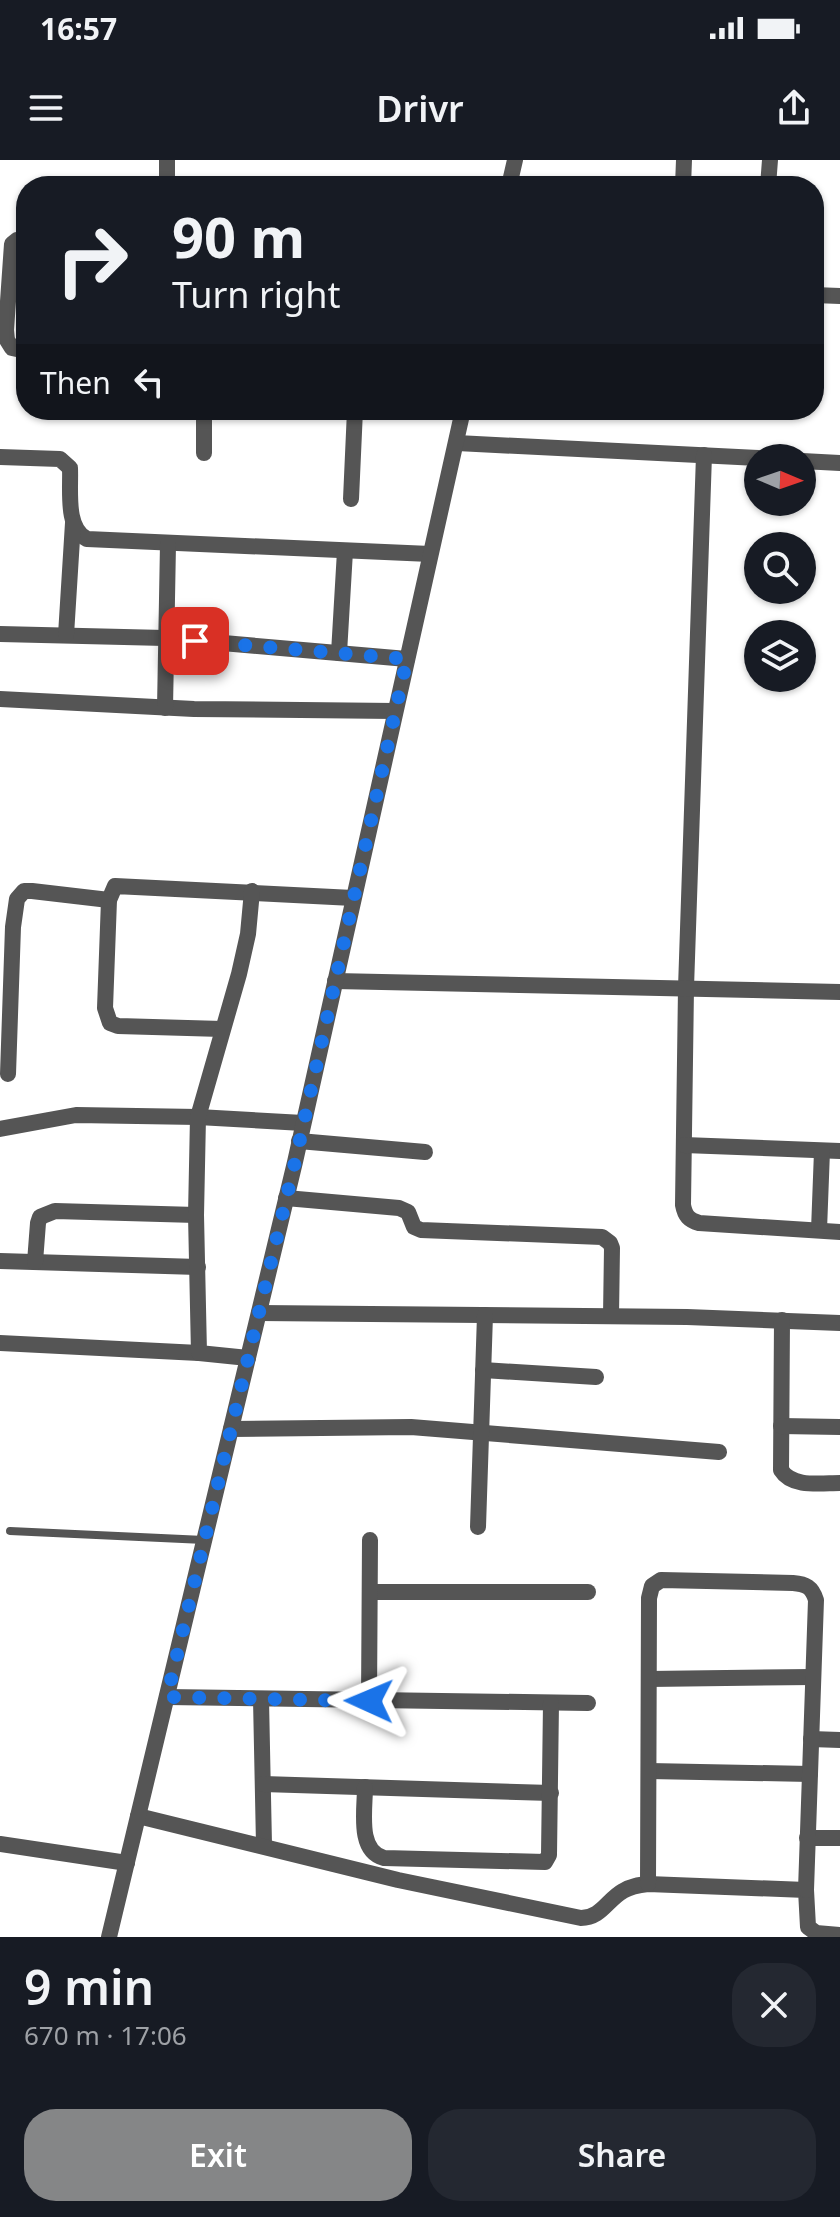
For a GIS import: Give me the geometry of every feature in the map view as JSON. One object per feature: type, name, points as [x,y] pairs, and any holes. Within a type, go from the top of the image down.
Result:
[{"type":"street","points":[[16,241],[12,244],[6,330],[7,340],[16,349]]},
{"type":"street","points":[[204,420],[204,453]]},
{"type":"street","points":[[351,499],[355,420]]},
{"type":"street","points":[[109,1937],[286,1198],[461,420]]},
{"type":"street","points":[[457,443],[744,457]]},
{"type":"street","points":[[704,455],[686,988],[683,1205],[685,1215],[699,1223],[840,1232]]},
{"type":"street","points":[[0,457],[60,459],[68,464],[73,523],[66,635]]},
{"type":"street","points":[[816,462],[840,463]]},
{"type":"street","points":[[73,523],[80,535],[87,539],[430,554]]},
{"type":"street","points":[[165,708],[168,544]]},
{"type":"street","points":[[339,653],[345,551]]},
{"type":"street","points":[[0,634],[165,638],[407,659]]},
{"type":"street","points":[[0,699],[165,708],[395,711]]},
{"type":"street","points":[[222,1029],[118,1026],[110,1023],[105,1008],[111,890],[118,884],[353,898]]},
{"type":"street","points":[[8,1074],[6,926],[17,899],[24,891],[109,900]]},
{"type":"street","points":[[199,1353],[196,1215],[198,1117],[243,955],[252,891]]},
{"type":"street","points":[[335,981],[840,992]]},
{"type":"street","points":[[0,1129],[76,1115],[303,1123]]},
{"type":"street","points":[[299,1141],[425,1152]]},
{"type":"street","points":[[684,1145],[840,1151]]},
{"type":"street","points":[[819,1230],[822,1151]]},
{"type":"street","points":[[286,1198],[399,1208],[408,1212],[418,1229],[602,1237],[612,1248],[611,1316]]},
{"type":"street","points":[[35,1262],[40,1217],[55,1211],[196,1215]]},
{"type":"street","points":[[0,1261],[198,1267]]},
{"type":"street","points":[[259,1313],[611,1316],[840,1323]]},
{"type":"street","points":[[478,1527],[485,1315]]},
{"type":"street","points":[[782,1320],[781,1470],[793,1482],[840,1483]]},
{"type":"street","points":[[0,1343],[248,1358]]},
{"type":"street","points":[[483,1370],[596,1377]]},
{"type":"street","points":[[781,1426],[840,1427]]},
{"type":"street","points":[[231,1429],[411,1427],[719,1452]]},
{"type":"street","points":[[369,1701],[370,1540]]},
{"type":"street","points":[[648,1884],[649,1598],[652,1586],[661,1580],[806,1584],[813,1590],[816,1600],[807,1838],[808,1927],[816,1933],[840,1935]]},
{"type":"street","points":[[370,1592],[588,1592]]},
{"type":"street","points":[[649,1679],[813,1677]]},
{"type":"street","points":[[167,1697],[588,1703]]},
{"type":"street","points":[[261,1699],[264,1845]]},
{"type":"street","points":[[365,1787],[366,1845],[375,1856],[542,1863],[548,1858],[551,1703]]},
{"type":"street","points":[[811,1739],[840,1740]]},
{"type":"street","points":[[649,1771],[810,1774]]},
{"type":"street","points":[[263,1784],[551,1793]]},
{"type":"street","points":[[138,1816],[398,1880],[581,1918],[597,1915],[620,1892],[648,1884],[806,1890]]},
{"type":"street","points":[[807,1838],[840,1838]]},
{"type":"street","points":[[0,1844],[127,1863]]},
{"type":"lane","points":[[10,1531],[204,1540]]},
{"type":"route","points":[[195,641],[407,659],[295,1162],[167,1697],[369,1701]]}]
